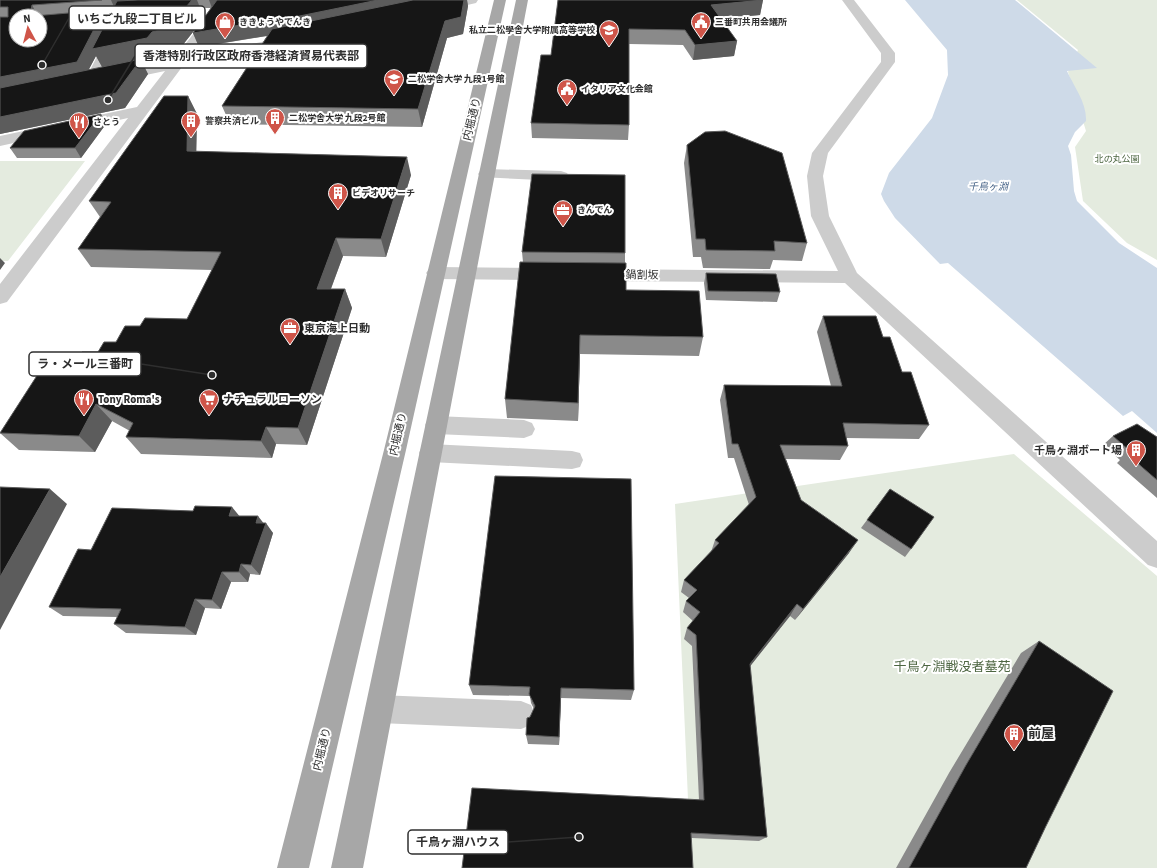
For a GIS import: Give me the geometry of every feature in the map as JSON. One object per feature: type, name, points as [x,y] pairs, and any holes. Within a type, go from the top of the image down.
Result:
[{"type":"main road","name":"内堀通り","points":[[293,868],[395,450],[435,273],[500,0]]},
{"type":"main road","points":[[347,868],[522,0]]},
{"type":"street","points":[[92,82],[122,19],[141,0]]},
{"type":"street","points":[[0,297],[140,111],[226,0]]},
{"type":"street","points":[[426,10],[472,0]]},
{"type":"street","points":[[848,0],[888,53],[888,62],[820,153],[815,176],[820,216],[850,277],[1157,557]]},
{"type":"street","points":[[199,14],[217,12]]},
{"type":"street","points":[[107,20],[138,18]]},
{"type":"street","points":[[76,85],[303,37]]},
{"type":"street","points":[[0,141],[140,111]]},
{"type":"street","points":[[486,174],[575,176]]},
{"type":"street","name":"鍋割坂","points":[[435,273],[850,277]]},
{"type":"street","points":[[436,424],[524,429]]},
{"type":"street","points":[[430,453],[572,460]]},
{"type":"street","points":[[379,709],[521,716]]},
{"type":"green space","name":"北の丸公園","points":[[1017,0],[1157,0],[1157,260],[1127,243],[1083,201],[1075,147],[1086,131],[1068,72],[1078,50]]},
{"type":"green space","points":[[0,161],[85,161],[8,261],[0,261]]},
{"type":"green space","name":"千鳥ヶ淵戦没者墓苑","points":[[1014,454],[1157,576],[1157,868],[691,868],[675,504]]},
{"type":"water","name":"千鳥ヶ淵","points":[[905,0],[1015,0],[1097,68],[1067,71],[1080,95],[1086,114],[1086,121],[1075,132],[1068,146],[1071,155],[1074,191],[1077,201],[1119,243],[1157,268],[1157,433],[1132,411],[1123,416],[948,263],[940,264],[895,218],[884,201],[881,194],[889,173],[932,118],[948,75],[947,50]]},
{"type":"building","points":[[0,0],[102,0],[32,5],[31,8],[0,7]]},
{"type":"building","points":[[192,0],[168,28],[152,32],[147,38],[92,49],[117,1]]},
{"type":"building","points":[[217,0],[378,0],[280,20],[282,18],[193,33]]},
{"type":"building","points":[[413,0],[464,0],[461,17],[445,21],[418,109],[222,106],[272,29]]},
{"type":"building","points":[[558,0],[763,0],[711,5],[737,41],[695,45],[685,30],[629,29],[629,125],[531,123],[541,55],[551,55]]},
{"type":"building","points":[[104,10],[77,62],[0,77],[0,17],[8,17],[8,48],[48,48],[48,15]]},
{"type":"building","points":[[141,59],[116,93],[0,117],[0,88]]},
{"type":"building","points":[[164,96],[188,96],[187,151],[407,157],[381,239],[336,238],[317,289],[345,289],[298,428],[266,427],[261,441],[126,437],[133,423],[96,404],[79,436],[0,433],[38,374],[52,375],[60,363],[75,363],[82,352],[98,352],[104,342],[116,342],[125,326],[140,326],[145,318],[187,319],[221,252],[78,249],[111,202],[89,201]]},
{"type":"building","points":[[101,114],[75,148],[10,148],[24,131]]},
{"type":"building","points":[[725,131],[782,153],[807,243],[774,241],[775,251],[706,250],[705,239],[696,239],[687,145],[705,132]]},
{"type":"building","points":[[532,174],[625,175],[625,253],[522,252]]},
{"type":"building","points":[[520,262],[626,263],[626,290],[699,291],[703,337],[580,335],[578,403],[505,399]]},
{"type":"building","points":[[706,273],[776,274],[780,292],[708,291]]},
{"type":"building","points":[[823,316],[876,316],[883,337],[890,337],[902,372],[911,372],[929,425],[843,423],[848,446],[780,445],[801,500],[858,540],[803,609],[797,604],[750,664],[767,837],[691,833],[693,868],[462,868],[472,788],[704,800],[696,635],[687,628],[700,612],[686,601],[697,590],[684,580],[719,543],[715,540],[756,497],[738,444],[732,444],[724,385],[842,386]]},
{"type":"building","points":[[1137,424],[1157,437],[1157,480],[1127,454],[1131,452],[1113,436]]},
{"type":"building","points":[[495,476],[631,479],[634,690],[561,688],[559,737],[526,735],[527,718],[530,717],[535,706],[529,694],[530,687],[469,685]]},
{"type":"building","points":[[0,487],[50,489],[0,577]]},
{"type":"building","points":[[890,489],[934,517],[911,549],[867,520]]},
{"type":"building","points":[[195,506],[232,507],[229,516],[258,516],[256,523],[266,523],[251,565],[241,564],[239,572],[222,572],[212,600],[195,599],[185,627],[114,624],[121,609],[49,607],[78,549],[91,550],[112,508],[193,511]]},
{"type":"building","name":"前屋","points":[[1039,641],[1113,691],[1026,868],[909,868],[966,765]]},
{"type":"place","name":"ききょうやでんき","points":[[225,39]]},
{"type":"place","name":"三番町共用会議所","points":[[701,39]]},
{"type":"place","name":"私立二松學舎大学附属高等学校","points":[[609,47]]},
{"type":"place","name":"いちご九段二丁目ビル","points":[[42,65]]},
{"type":"place","name":"二松学舎大学 九段1号館","points":[[394,96]]},
{"type":"place","name":"香港特別行政区政府香港経済貿易代表部","points":[[108,100]]},
{"type":"place","name":"イタリア文化会館","points":[[567,106]]},
{"type":"place","name":"二松学舎大学 九段2号館","points":[[275,135]]},
{"type":"place","name":"警察共済ビル","points":[[191,138]]},
{"type":"place","name":"さとう","points":[[79,139]]},
{"type":"place","name":"ビデオリサーチ","points":[[338,210]]},
{"type":"place","name":"きんでん","points":[[563,227]]},
{"type":"place","name":"東京海上日動","points":[[290,345]]},
{"type":"place","name":"ラ・メール三番町","points":[[212,375]]},
{"type":"place","name":"Tony Roma's","points":[[84,416]]},
{"type":"place","name":"ナチュラルローソン","points":[[209,416]]},
{"type":"place","name":"千鳥ヶ淵ボート場","points":[[1136,467]]},
{"type":"place","name":"前屋","points":[[1014,751]]},
{"type":"place","name":"千鳥ヶ淵ハウス","points":[[579,837]]}]
